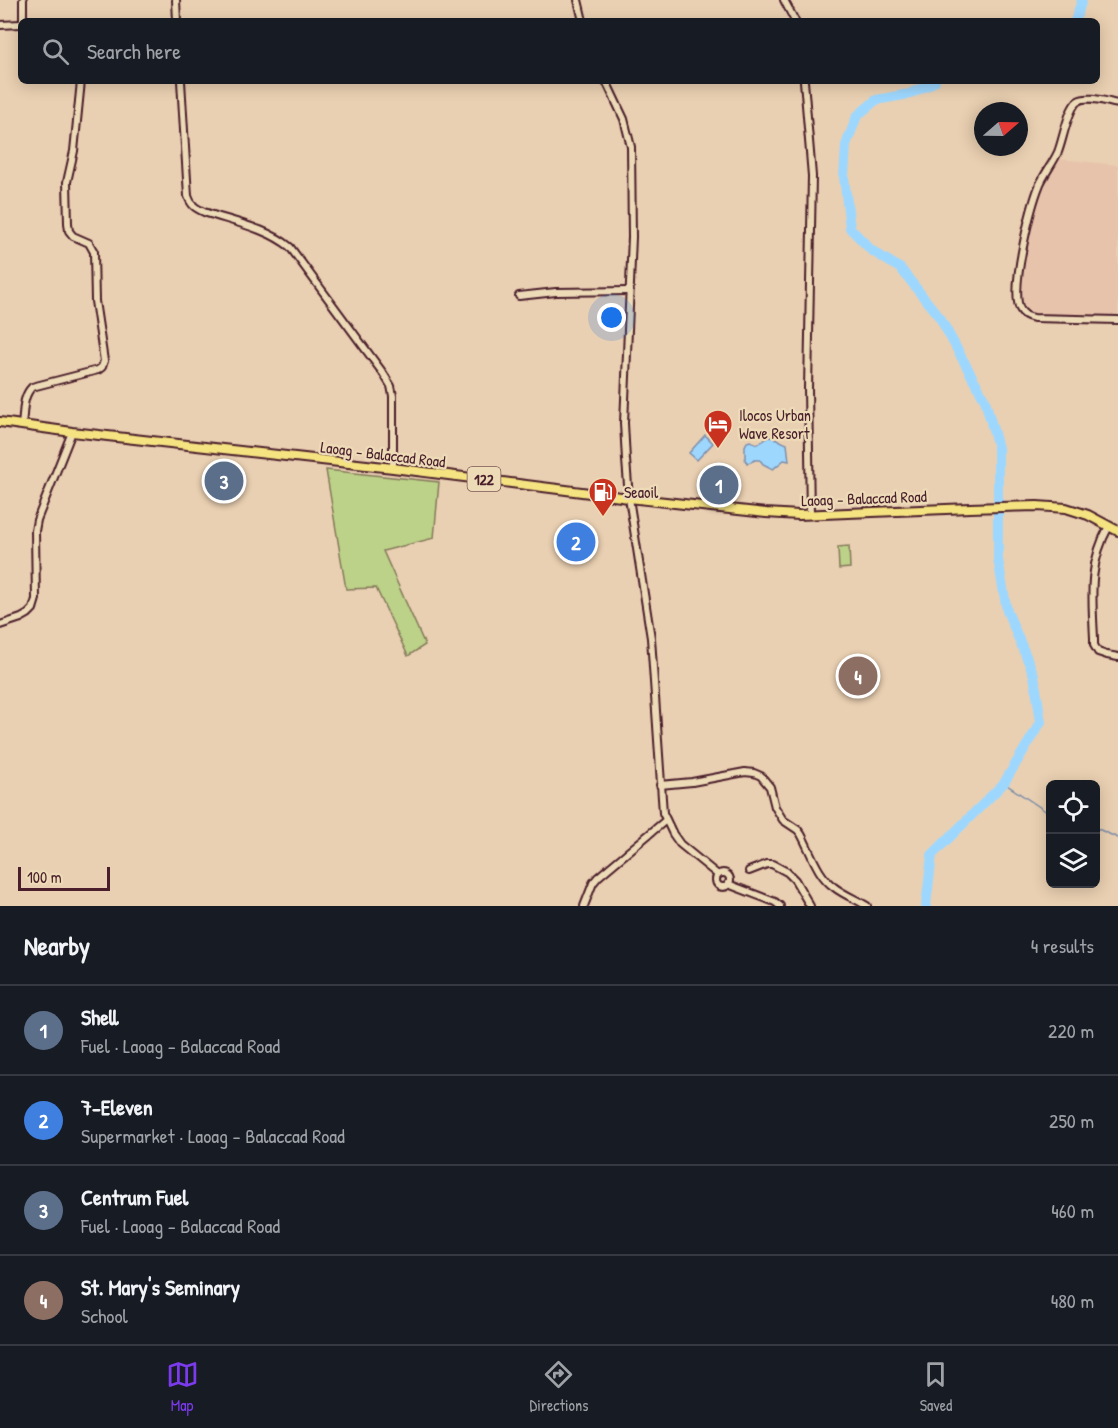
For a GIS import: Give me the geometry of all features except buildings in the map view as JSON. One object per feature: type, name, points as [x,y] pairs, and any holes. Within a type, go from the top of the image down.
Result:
[{"type":"main road","name":"Laoag - Balaccad Road","points":[[0,422],[766,513],[810,514],[1037,506],[1065,508],[1088,515],[1118,531]]},
{"type":"street","points":[[22,18],[23,0]]},
{"type":"street","points":[[176,0],[177,18]]},
{"type":"street","points":[[578,0],[582,18]]},
{"type":"street","points":[[784,0],[793,18]]},
{"type":"street","points":[[0,25],[18,23]]},
{"type":"street","points":[[22,425],[25,397],[32,387],[98,370],[104,361],[94,301],[94,252],[89,243],[72,236],[68,223],[67,182],[74,151],[81,84]]},
{"type":"street","points":[[181,84],[190,203],[204,213],[269,234],[280,239],[290,248],[391,386],[393,468]]},
{"type":"street","points":[[607,84],[624,119],[631,147],[632,237],[624,423],[629,498],[651,638],[663,813],[680,844],[718,875],[723,873],[728,875],[730,879],[728,884],[776,902],[780,906]]},
{"type":"street","points":[[804,84],[812,176],[808,389],[810,514]]},
{"type":"street","points":[[1118,104],[1081,99],[1071,110],[1058,152],[1041,182],[1026,231],[1017,300],[1022,313],[1027,317],[1118,320]]},
{"type":"street","points":[[519,296],[556,292],[629,291]]},
{"type":"street","points":[[0,625],[21,618],[33,609],[36,599],[36,520],[72,432]]},
{"type":"street","points":[[1109,526],[1101,541],[1092,579],[1094,645],[1098,652],[1118,657]]},
{"type":"street","points":[[660,785],[692,782],[745,772],[761,776],[770,787],[778,814],[801,834],[826,880],[833,887],[867,906]]},
{"type":"street","points":[[584,906],[593,883],[604,871],[666,820]]},
{"type":"street","points":[[749,872],[767,864],[772,864],[787,872],[795,880],[810,906]]},
{"type":"shaded area","points":[[1059,159],[1118,165],[1118,316],[1033,315],[1025,311],[1020,301],[1025,253],[1041,193]]},
{"type":"green space","points":[[326,470],[439,482],[434,538],[383,551],[425,645],[408,656],[376,588],[346,589]]},
{"type":"green space","points":[[849,546],[850,568],[839,569],[838,547]]},
{"type":"water","points":[[705,435],[713,443],[697,460],[689,453]]},
{"type":"water","points":[[769,437],[787,444],[789,461],[784,460],[773,469],[760,460],[748,463],[745,460],[747,442],[758,444]]},
{"type":"waterway","points":[[1076,18],[1082,0]]},
{"type":"waterway","points":[[926,906],[932,855],[1004,783],[1041,722],[1034,675],[1007,611],[998,559],[998,448],[985,400],[940,318],[901,269],[871,250],[850,228],[844,177],[846,145],[857,116],[876,100],[909,94],[930,84]]},
{"type":"waterway","points":[[1004,783],[1046,811]]},
{"type":"waterway","points":[[1100,830],[1118,838]]},
{"type":"place","name":"Ilocos Urban Wave Resort","points":[[718,450]]},
{"type":"place","name":"Centrum Fuel","points":[[224,481]]},
{"type":"place","name":"Shell","points":[[719,485]]},
{"type":"place","name":"Seaoil","points":[[603,518]]},
{"type":"place","name":"7-Eleven","points":[[576,542]]},
{"type":"place","name":"St. Mary's Seminary","points":[[858,676]]}]
